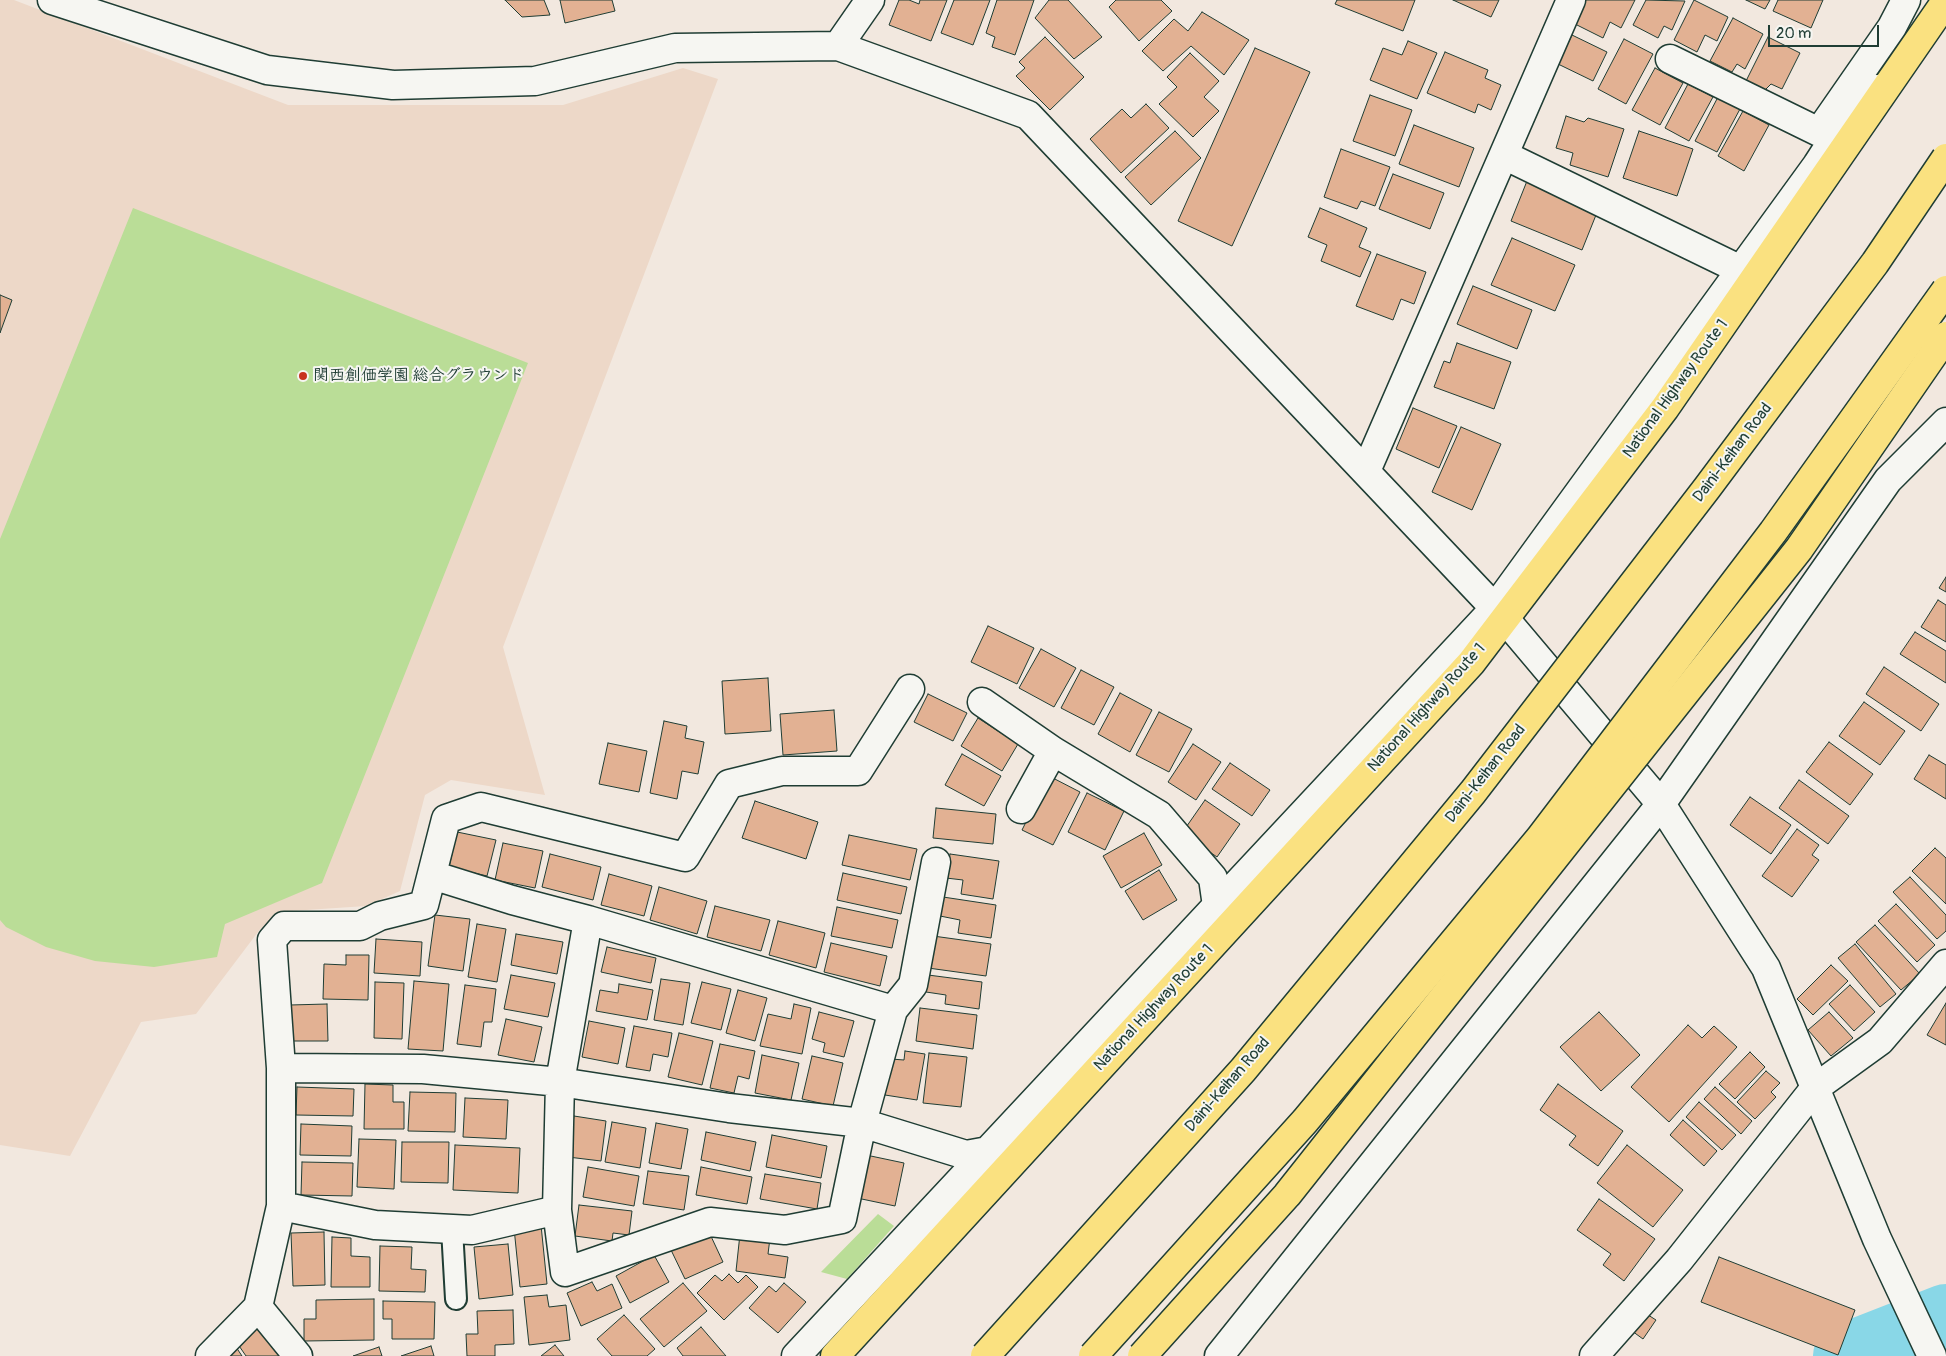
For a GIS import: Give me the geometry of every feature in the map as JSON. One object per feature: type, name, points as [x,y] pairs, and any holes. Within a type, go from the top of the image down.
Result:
[{"type":"highway","name":"National Highway Route 1","points":[[834,1356],[1464,670],[1500,613],[1665,408],[1946,1]]},
{"type":"highway","name":"Daini-Keihan Road","points":[[985,1356],[1243,1070],[1473,792],[1707,488],[1874,263],[1946,158]]},
{"type":"highway","points":[[1093,1356],[1305,1121],[1540,838],[1773,532],[1946,290]]},
{"type":"highway","points":[[1142,1356],[1287,1195],[1800,549],[1946,336]]},
{"type":"street","points":[[52,0],[267,70],[393,85],[535,81],[675,48],[838,46],[1028,115],[1500,613],[1661,804],[1766,968],[1877,1240],[1932,1356]]},
{"type":"street","points":[[838,46],[870,0]]},
{"type":"street","points":[[1366,471],[1572,0]]},
{"type":"street","points":[[1743,268],[1746,230],[1777,193],[1892,27],[1906,0]]},
{"type":"street","points":[[1670,59],[1819,132]]},
{"type":"street","points":[[796,1356],[1217,906],[1500,613],[1817,165],[1846,120],[1896,71]]},
{"type":"street","points":[[1504,155],[1743,268]]},
{"type":"street","points":[[1218,1356],[1661,804],[1888,480],[1946,422]]},
{"type":"street","points":[[210,1356],[258,1307],[281,1206],[281,1068],[272,940],[284,926],[360,926],[380,916],[424,905],[446,819],[481,807],[685,857],[729,784],[782,771],[858,771],[910,689]]},
{"type":"street","points":[[982,702],[1053,751],[1159,815],[1213,878],[1217,906]]},
{"type":"street","points":[[1021,809],[1053,751]]},
{"type":"street","points":[[588,920],[560,1082],[558,1210],[565,1272],[710,1222],[785,1230],[842,1219],[862,1123],[893,1010],[913,985],[936,862]]},
{"type":"street","points":[[432,875],[512,900],[588,920],[893,1010]]},
{"type":"street","points":[[1594,1356],[1679,1260],[1815,1088],[1880,1041],[1946,964]]},
{"type":"street","points":[[281,1068],[424,1069],[560,1082],[729,1108],[862,1123],[966,1155],[988,1151]]},
{"type":"street","points":[[281,1206],[375,1225],[472,1230],[558,1210]]},
{"type":"street","points":[[258,1307],[298,1356]]},
{"type":"lane","points":[[452,1229],[456,1299]]},
{"type":"shaded area","name":"関西創価学園 総合グラウンド","points":[[0,0],[14,0],[288,105],[563,105],[683,68],[718,79],[503,647],[545,795],[451,780],[425,795],[400,891],[366,906],[291,911],[261,928],[196,1014],[141,1022],[70,1156],[0,1145]]},
{"type":"green space","points":[[133,208],[528,363],[322,883],[225,924],[217,957],[154,967],[95,961],[46,947],[6,927],[0,920],[0,539]]},
{"type":"green space","points":[[878,1214],[894,1226],[847,1279],[821,1272]]},
{"type":"building","points":[[505,0],[544,0],[550,15],[522,17]]},
{"type":"building","points":[[560,0],[612,0],[615,11],[565,23]]},
{"type":"building","points":[[899,0],[909,0],[919,4],[920,0],[947,0],[931,41],[889,25]]},
{"type":"building","points":[[954,0],[990,0],[973,45],[941,33]]},
{"type":"building","points":[[997,0],[1034,0],[1015,55],[992,47],[995,37],[986,33]]},
{"type":"building","points":[[1049,0],[1068,0],[1102,37],[1074,59],[1035,18]]},
{"type":"building","points":[[1116,0],[1161,0],[1172,11],[1139,41],[1109,7]]},
{"type":"building","points":[[1337,0],[1415,0],[1403,31],[1335,4]]},
{"type":"building","points":[[1453,0],[1499,0],[1491,17]]},
{"type":"building","points":[[1581,0],[1635,0],[1621,28],[1610,22],[1603,38],[1571,22]]},
{"type":"building","points":[[1646,0],[1685,1],[1672,30],[1664,26],[1658,38],[1633,25]]},
{"type":"building","points":[[1694,0],[1728,17],[1717,41],[1705,35],[1697,52],[1674,40]]},
{"type":"building","points":[[1746,0],[1770,0],[1765,9]]},
{"type":"building","points":[[1778,0],[1823,0],[1811,28],[1773,11]]},
{"type":"building","points":[[1202,12],[1249,40],[1224,75],[1191,46],[1163,71],[1142,51],[1174,19],[1188,31]]},
{"type":"building","points":[[1733,18],[1763,34],[1745,69],[1737,64],[1732,72],[1710,61]]},
{"type":"building","points":[[1572,35],[1607,52],[1593,81],[1558,64]]},
{"type":"building","points":[[1045,37],[1084,77],[1050,110],[1016,76],[1025,68],[1019,62]]},
{"type":"building","points":[[1768,37],[1800,53],[1782,89],[1771,84],[1763,92],[1745,83]]},
{"type":"building","points":[[1624,39],[1653,54],[1626,104],[1598,89]]},
{"type":"building","points":[[1408,41],[1437,53],[1417,99],[1370,80],[1383,48],[1402,55]]},
{"type":"building","points":[[1255,48],[1310,72],[1232,246],[1178,221]]},
{"type":"building","points":[[1445,52],[1488,70],[1485,78],[1501,85],[1491,110],[1478,104],[1475,113],[1427,93]]},
{"type":"building","points":[[1190,53],[1219,81],[1204,97],[1219,111],[1193,137],[1159,104],[1177,87],[1167,77]]},
{"type":"building","points":[[1655,68],[1683,83],[1660,125],[1632,110]]},
{"type":"building","points":[[1688,84],[1713,97],[1689,141],[1665,128]]},
{"type":"building","points":[[1370,95],[1412,110],[1395,156],[1353,141]]},
{"type":"building","points":[[1718,97],[1740,109],[1717,152],[1695,141]]},
{"type":"building","points":[[1146,104],[1169,128],[1121,173],[1090,139],[1122,109],[1131,118]]},
{"type":"building","points":[[1743,111],[1769,125],[1744,171],[1718,156]]},
{"type":"building","points":[[1566,116],[1584,122],[1588,118],[1624,129],[1608,177],[1570,165],[1573,153],[1556,148]]},
{"type":"building","points":[[1414,125],[1474,148],[1459,187],[1399,164]]},
{"type":"building","points":[[1175,131],[1201,158],[1151,205],[1125,177]]},
{"type":"building","points":[[1639,131],[1693,149],[1677,196],[1623,178]]},
{"type":"building","points":[[1341,149],[1390,167],[1375,206],[1361,201],[1357,209],[1324,197]]},
{"type":"building","points":[[1393,174],[1444,193],[1430,229],[1379,209]]},
{"type":"building","points":[[1527,181],[1598,210],[1582,250],[1511,221]]},
{"type":"building","points":[[1320,208],[1367,228],[1359,247],[1371,252],[1360,277],[1321,261],[1327,245],[1308,237]]},
{"type":"building","points":[[1512,238],[1575,265],[1555,311],[1491,285]]},
{"type":"building","points":[[1377,254],[1426,272],[1414,304],[1401,299],[1393,320],[1356,306]]},
{"type":"building","points":[[1473,286],[1532,310],[1517,349],[1457,324]]},
{"type":"building","points":[[0,295],[12,300],[0,333]]},
{"type":"building","points":[[1457,343],[1511,362],[1494,409],[1434,387],[1444,361],[1450,363]]},
{"type":"building","points":[[1413,408],[1457,426],[1439,468],[1396,449]]},
{"type":"building","points":[[1461,427],[1501,444],[1472,510],[1432,492]]},
{"type":"building","points":[[1946,577],[1946,592],[1939,588]]},
{"type":"building","points":[[1938,600],[1946,605],[1946,642],[1921,627]]},
{"type":"building","points":[[988,626],[1034,648],[1017,684],[971,662]]},
{"type":"building","points":[[1915,632],[1946,651],[1946,683],[1900,654]]},
{"type":"building","points":[[1041,649],[1076,668],[1054,707],[1019,688]]},
{"type":"building","points":[[1884,667],[1939,704],[1921,731],[1866,694]]},
{"type":"building","points":[[1081,670],[1114,687],[1094,725],[1061,708]]},
{"type":"building","points":[[768,678],[771,731],[725,734],[722,681]]},
{"type":"building","points":[[1120,693],[1152,710],[1130,752],[1098,734]]},
{"type":"building","points":[[928,694],[967,713],[953,741],[914,722]]},
{"type":"building","points":[[1864,702],[1905,731],[1880,765],[1839,736]]},
{"type":"building","points":[[834,710],[837,751],[783,755],[780,714]]},
{"type":"building","points":[[1159,712],[1192,729],[1169,772],[1136,755]]},
{"type":"building","points":[[978,718],[1018,744],[1002,771],[961,746]]},
{"type":"building","points":[[664,721],[687,726],[685,738],[704,742],[698,774],[682,771],[677,799],[650,793]]},
{"type":"building","points":[[1829,742],[1873,774],[1850,805],[1806,772]]},
{"type":"building","points":[[608,743],[647,751],[639,792],[599,784]]},
{"type":"building","points":[[1193,744],[1221,762],[1196,800],[1168,782]]},
{"type":"building","points":[[962,754],[1001,776],[984,806],[945,785]]},
{"type":"building","points":[[1929,755],[1946,765],[1946,799],[1914,779]]},
{"type":"building","points":[[1230,763],[1270,790],[1252,816],[1212,789]]},
{"type":"building","points":[[1049,776],[1080,792],[1053,845],[1022,830]]},
{"type":"building","points":[[1799,780],[1849,816],[1828,844],[1779,808]]},
{"type":"building","points":[[1087,793],[1124,811],[1105,850],[1068,832]]},
{"type":"building","points":[[1750,797],[1791,825],[1771,854],[1730,825]]},
{"type":"building","points":[[1205,800],[1240,824],[1217,857],[1182,833]]},
{"type":"building","points":[[755,801],[818,822],[806,859],[742,838]]},
{"type":"building","points":[[936,808],[996,814],[993,844],[933,838]]},
{"type":"building","points":[[1797,829],[1819,845],[1812,855],[1819,860],[1792,897],[1762,876]]},
{"type":"building","points":[[457,832],[496,840],[487,876],[449,867]]},
{"type":"building","points":[[1144,833],[1162,865],[1121,888],[1103,856]]},
{"type":"building","points":[[849,835],[917,849],[910,880],[842,865]]},
{"type":"building","points":[[503,843],[543,851],[535,888],[495,880]]},
{"type":"building","points":[[1935,848],[1946,858],[1946,904],[1912,871]]},
{"type":"building","points":[[550,854],[601,867],[593,900],[542,887]]},
{"type":"building","points":[[950,854],[999,861],[993,899],[961,894],[963,880],[946,878]]},
{"type":"building","points":[[1159,870],[1177,900],[1143,920],[1125,891]]},
{"type":"building","points":[[843,873],[907,887],[901,914],[837,900]]},
{"type":"building","points":[[609,874],[652,886],[644,916],[601,905]]},
{"type":"building","points":[[1910,877],[1946,915],[1946,931],[1937,939],[1893,892]]},
{"type":"building","points":[[659,887],[707,901],[697,934],[650,920]]},
{"type":"building","points":[[943,897],[996,905],[991,938],[958,933],[960,920],[940,916]]},
{"type":"building","points":[[1896,904],[1935,945],[1917,962],[1878,921]]},
{"type":"building","points":[[715,906],[770,920],[761,951],[707,937]]},
{"type":"building","points":[[837,907],[898,920],[892,948],[831,936]]},
{"type":"building","points":[[435,915],[470,919],[463,971],[428,966]]},
{"type":"building","points":[[778,921],[825,933],[816,968],[769,955]]},
{"type":"building","points":[[477,924],[506,929],[497,982],[468,977]]},
{"type":"building","points":[[1875,925],[1920,974],[1901,990],[1856,942]]},
{"type":"building","points":[[516,934],[563,942],[557,974],[511,965]]},
{"type":"building","points":[[933,936],[991,944],[986,976],[928,968]]},
{"type":"building","points":[[376,939],[422,942],[420,976],[374,973]]},
{"type":"building","points":[[831,943],[887,956],[880,986],[824,972]]},
{"type":"building","points":[[1855,944],[1896,994],[1880,1007],[1838,958]]},
{"type":"building","points":[[607,947],[656,958],[651,983],[601,972]]},
{"type":"building","points":[[346,955],[369,955],[368,1000],[323,999],[324,964],[346,965]]},
{"type":"building","points":[[1831,965],[1848,981],[1813,1015],[1797,999]]},
{"type":"building","points":[[511,975],[555,983],[548,1017],[504,1009]]},
{"type":"building","points":[[928,975],[982,982],[979,1009],[945,1004],[946,995],[926,992]]},
{"type":"building","points":[[661,979],[690,983],[683,1025],[654,1020]]},
{"type":"building","points":[[414,981],[449,984],[443,1051],[408,1049]]},
{"type":"building","points":[[375,982],[404,983],[402,1039],[374,1038]]},
{"type":"building","points":[[702,982],[731,989],[721,1030],[691,1023]]},
{"type":"building","points":[[619,984],[653,990],[647,1020],[596,1011],[600,990],[618,993]]},
{"type":"building","points":[[465,985],[496,989],[492,1022],[484,1022],[481,1047],[457,1044]]},
{"type":"building","points":[[1850,985],[1875,1012],[1854,1031],[1829,1004]]},
{"type":"building","points":[[738,990],[767,998],[755,1041],[726,1033]]},
{"type":"building","points":[[1946,1003],[1946,1045],[1927,1035]]},
{"type":"building","points":[[327,1004],[328,1041],[291,1041],[290,1005]]},
{"type":"building","points":[[794,1004],[811,1008],[802,1054],[760,1046],[768,1014],[791,1019]]},
{"type":"building","points":[[920,1008],[977,1015],[973,1049],[916,1041]]},
{"type":"building","points":[[819,1012],[854,1021],[844,1057],[823,1052],[825,1043],[812,1039]]},
{"type":"building","points":[[1599,1012],[1640,1055],[1601,1091],[1560,1047]]},
{"type":"building","points":[[1829,1012],[1853,1038],[1831,1056],[1808,1030]]},
{"type":"building","points":[[506,1019],[542,1027],[534,1062],[498,1055]]},
{"type":"building","points":[[589,1021],[625,1028],[618,1064],[582,1057]]},
{"type":"building","points":[[1688,1025],[1702,1038],[1714,1026],[1737,1047],[1669,1122],[1631,1087]]},
{"type":"building","points":[[634,1026],[672,1033],[668,1057],[653,1054],[650,1071],[626,1067]]},
{"type":"building","points":[[679,1033],[713,1041],[702,1085],[668,1077]]},
{"type":"building","points":[[720,1044],[755,1051],[749,1079],[738,1076],[734,1093],[710,1088]]},
{"type":"building","points":[[905,1051],[925,1054],[917,1100],[885,1095],[891,1059],[904,1060]]},
{"type":"building","points":[[1750,1052],[1765,1067],[1735,1099],[1719,1084]]},
{"type":"building","points":[[929,1053],[967,1057],[961,1107],[923,1103]]},
{"type":"building","points":[[762,1055],[799,1063],[791,1100],[755,1093]]},
{"type":"building","points":[[812,1056],[843,1063],[833,1106],[802,1099]]},
{"type":"building","points":[[1766,1071],[1780,1083],[1771,1092],[1776,1097],[1755,1119],[1737,1102]]},
{"type":"building","points":[[365,1084],[393,1085],[393,1102],[404,1102],[404,1129],[364,1129]]},
{"type":"building","points":[[1558,1084],[1623,1131],[1598,1166],[1569,1145],[1576,1136],[1540,1110]]},
{"type":"building","points":[[297,1087],[354,1089],[353,1116],[296,1115]]},
{"type":"building","points":[[1715,1087],[1752,1121],[1741,1134],[1704,1099]]},
{"type":"building","points":[[410,1092],[456,1093],[455,1132],[408,1131]]},
{"type":"building","points":[[465,1098],[508,1100],[506,1139],[463,1137]]},
{"type":"building","points":[[1699,1102],[1736,1135],[1722,1150],[1686,1117]]},
{"type":"building","points":[[574,1116],[606,1121],[601,1161],[568,1157]]},
{"type":"building","points":[[1683,1120],[1717,1151],[1704,1166],[1670,1135]]},
{"type":"building","points":[[612,1122],[646,1128],[640,1168],[605,1162]]},
{"type":"building","points":[[656,1123],[688,1129],[681,1169],[649,1163]]},
{"type":"building","points":[[301,1124],[352,1126],[351,1156],[300,1155]]},
{"type":"building","points":[[706,1132],[756,1142],[750,1171],[701,1160]]},
{"type":"building","points":[[772,1135],[827,1146],[821,1178],[766,1167]]},
{"type":"building","points":[[359,1139],[396,1140],[394,1189],[357,1187]]},
{"type":"building","points":[[402,1142],[449,1142],[448,1183],[401,1182]]},
{"type":"building","points":[[455,1145],[520,1148],[518,1193],[453,1190]]},
{"type":"building","points":[[1627,1145],[1683,1190],[1653,1227],[1597,1183]]},
{"type":"building","points":[[866,1155],[904,1163],[895,1206],[857,1198]]},
{"type":"building","points":[[302,1162],[353,1163],[352,1196],[301,1195]]},
{"type":"building","points":[[588,1167],[639,1176],[634,1206],[583,1197]]},
{"type":"building","points":[[701,1167],[752,1177],[747,1204],[696,1195]]},
{"type":"building","points":[[648,1171],[689,1176],[684,1210],[643,1204]]},
{"type":"building","points":[[765,1174],[821,1183],[817,1209],[760,1199]]},
{"type":"building","points":[[1599,1199],[1655,1239],[1624,1281],[1603,1265],[1611,1254],[1577,1230]]},
{"type":"building","points":[[579,1205],[632,1211],[629,1235],[613,1233],[612,1241],[575,1236]]},
{"type":"building","points":[[541,1225],[547,1284],[520,1287],[514,1228]]},
{"type":"building","points":[[324,1232],[325,1285],[293,1286],[291,1233]]},
{"type":"building","points":[[709,1232],[723,1262],[685,1279],[671,1250]]},
{"type":"building","points":[[740,1234],[770,1238],[768,1254],[788,1257],[785,1278],[736,1271]]},
{"type":"building","points":[[332,1237],[351,1238],[351,1256],[370,1257],[370,1287],[331,1287]]},
{"type":"building","points":[[508,1244],[513,1295],[479,1299],[474,1247]]},
{"type":"building","points":[[380,1246],[412,1247],[411,1269],[426,1270],[425,1292],[379,1291]]},
{"type":"building","points":[[654,1255],[669,1282],[630,1303],[616,1276]]},
{"type":"building","points":[[1719,1257],[1855,1310],[1838,1355],[1701,1302]]},
{"type":"building","points":[[729,1274],[738,1283],[746,1275],[758,1287],[724,1320],[697,1293],[715,1275],[722,1281]]},
{"type":"building","points":[[592,1282],[597,1291],[612,1284],[622,1308],[581,1326],[567,1293]]},
{"type":"building","points":[[683,1283],[707,1311],[664,1347],[640,1319]]},
{"type":"building","points":[[784,1283],[806,1302],[778,1333],[749,1308],[769,1286],[776,1292]]},
{"type":"building","points":[[547,1295],[549,1307],[566,1305],[570,1340],[529,1345],[524,1297]]},
{"type":"building","points":[[374,1299],[374,1340],[304,1341],[304,1319],[316,1319],[316,1300]]},
{"type":"building","points":[[383,1301],[435,1302],[434,1339],[392,1339],[392,1319],[383,1319]]},
{"type":"building","points":[[513,1310],[514,1344],[495,1345],[495,1356],[467,1356],[466,1334],[478,1334],[477,1311]]},
{"type":"building","points":[[1645,1313],[1656,1320],[1643,1339],[1632,1331]]},
{"type":"building","points":[[624,1315],[655,1349],[647,1356],[612,1356],[597,1339]]},
{"type":"building","points":[[259,1323],[282,1356],[246,1356],[235,1340]]},
{"type":"building","points":[[701,1327],[726,1356],[683,1356],[677,1348]]},
{"type":"building","points":[[555,1345],[564,1356],[541,1356]]},
{"type":"building","points":[[431,1346],[434,1356],[401,1356]]},
{"type":"building","points":[[236,1347],[242,1356],[221,1356]]},
{"type":"building","points":[[379,1347],[382,1356],[353,1356]]},
{"type":"waterway","points":[[1846,1356],[1946,1317]]},
{"type":"place","name":"関西創価学園 総合グラウンド","points":[[303,376]]}]
